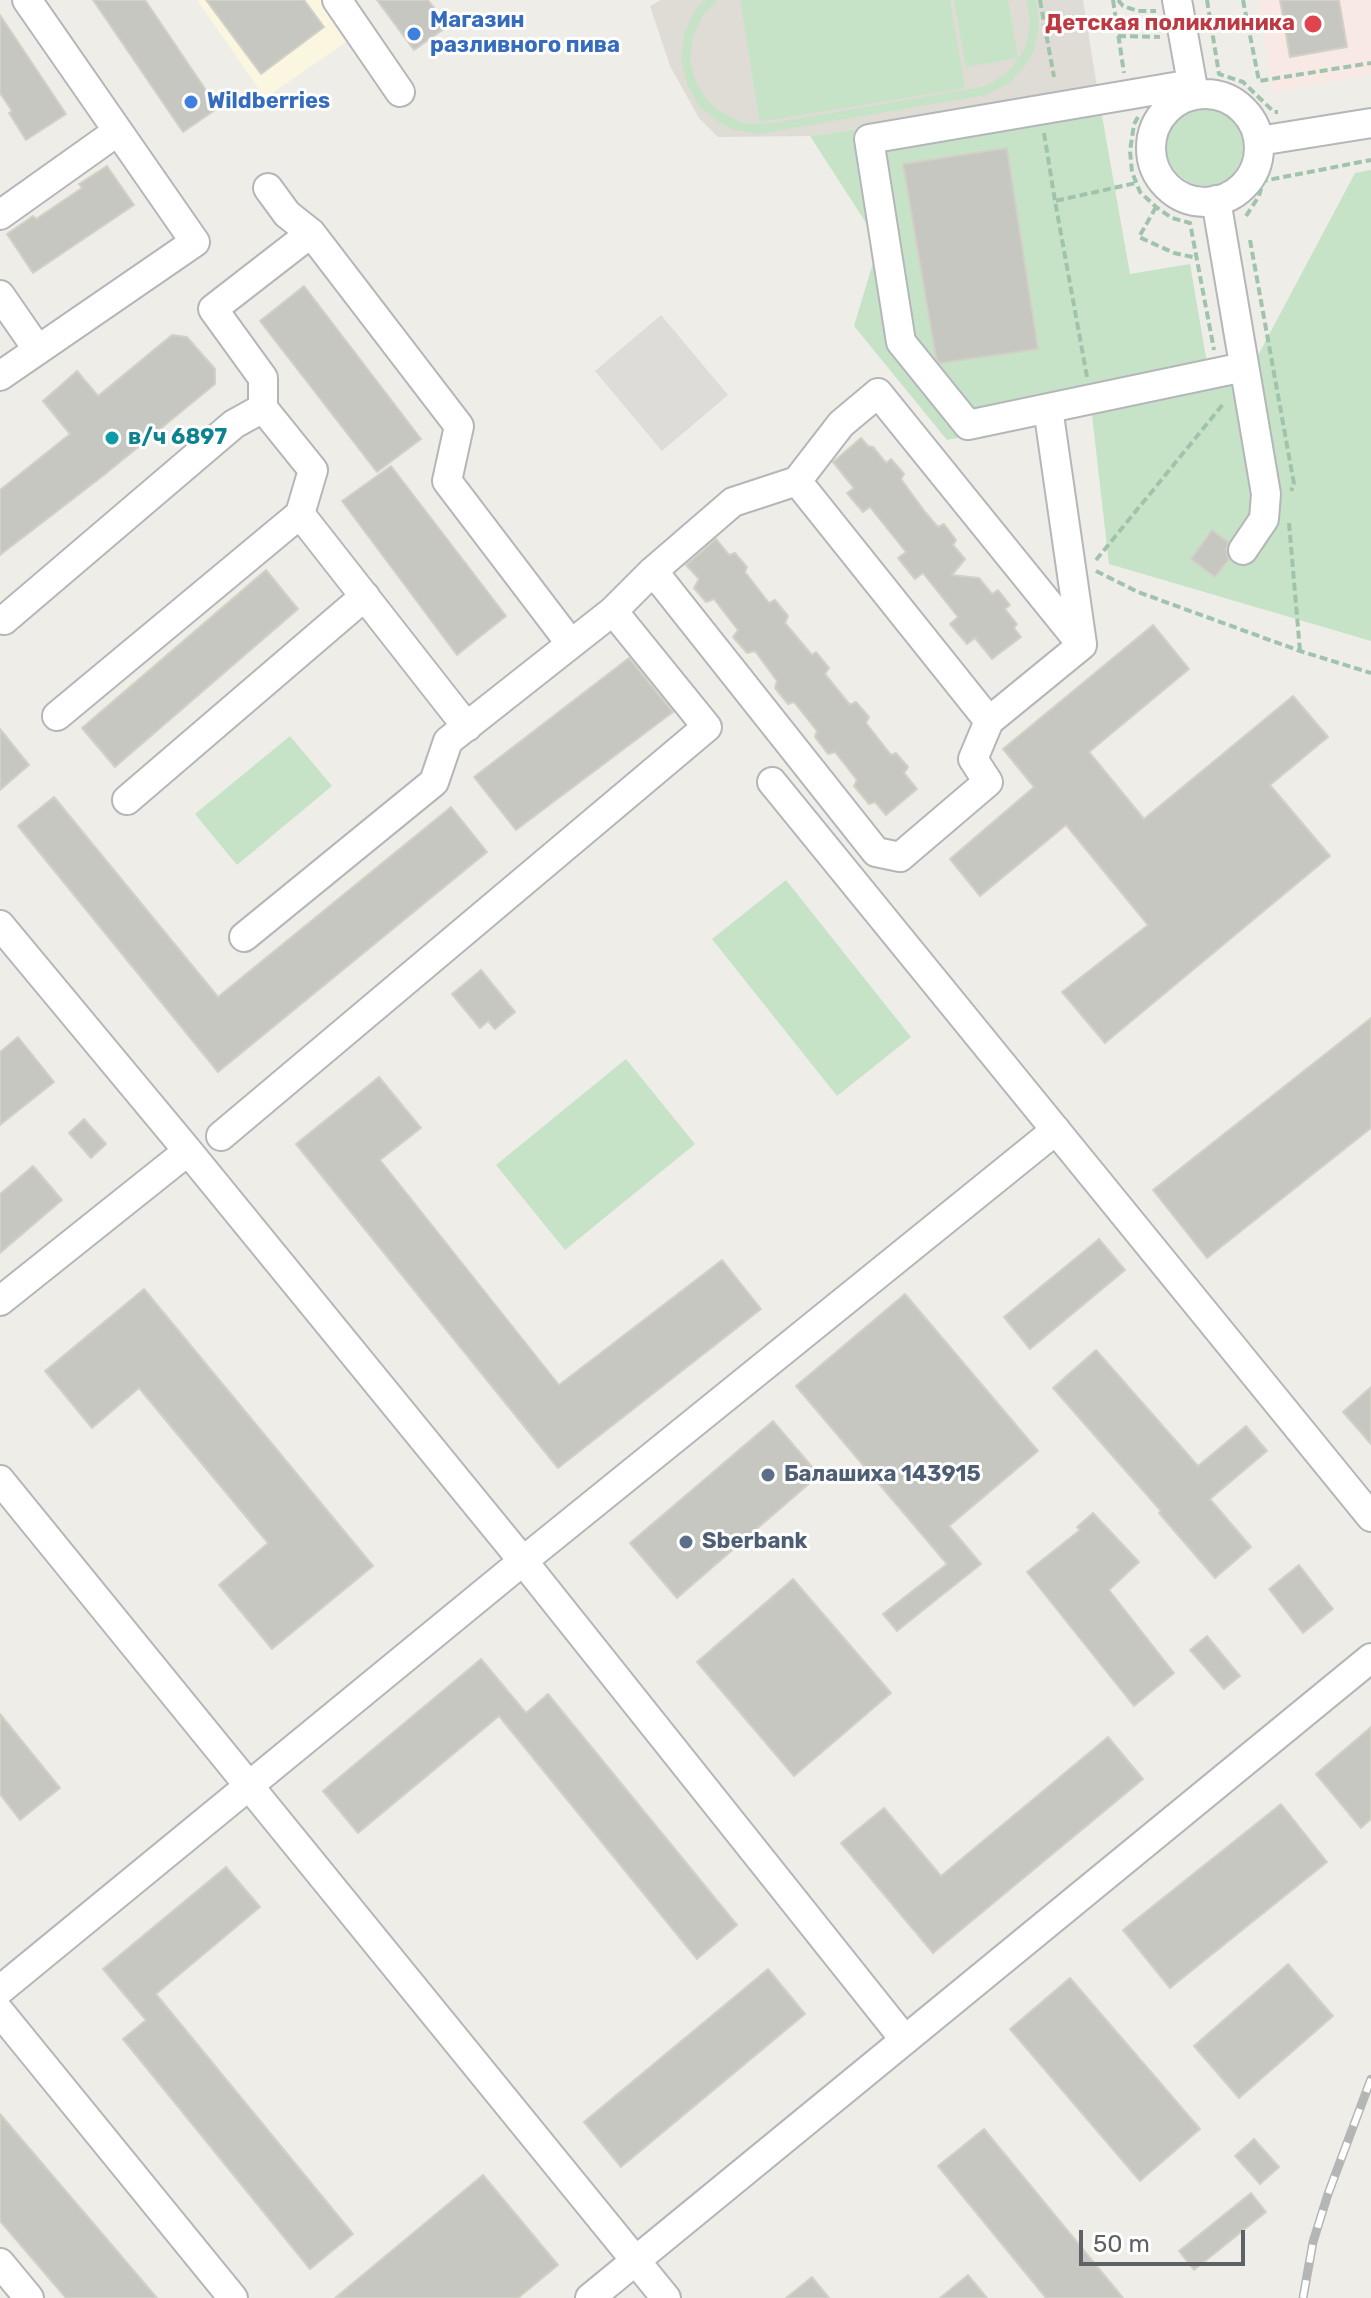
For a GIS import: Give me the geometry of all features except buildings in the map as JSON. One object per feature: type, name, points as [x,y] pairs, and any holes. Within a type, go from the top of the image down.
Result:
[{"type":"street","points":[[0,376],[195,242],[27,0]]},
{"type":"street","points":[[337,0],[400,92]]},
{"type":"street","points":[[1177,0],[1193,89]]},
{"type":"street","points":[[1193,89],[1164,112],[1154,127],[1151,145],[1153,163],[1160,179],[1173,192],[1189,200],[1207,202],[1225,198],[1240,189],[1252,175],[1258,159],[1259,141],[1254,124],[1244,109],[1229,99],[1193,89],[1141,93],[869,139],[901,342],[968,425],[1186,373],[1236,372]]},
{"type":"street","points":[[1259,141],[1371,123]]},
{"type":"street","points":[[0,215],[118,131]]},
{"type":"street","points":[[268,188],[287,214],[311,233],[459,426],[447,481],[571,644]]},
{"type":"street","points":[[1216,200],[1236,372],[1266,494],[1264,519],[1243,550]]},
{"type":"street","points":[[57,716],[300,514],[313,470],[263,408],[263,378],[213,309],[311,233]]},
{"type":"street","points":[[0,295],[38,350]]},
{"type":"street","points":[[244,937],[434,782],[448,741],[613,611],[653,571],[733,502],[797,481],[841,424],[878,393],[1082,645]]},
{"type":"street","points":[[4,620],[234,424],[263,408]]},
{"type":"street","points":[[1048,408],[1082,645]]},
{"type":"street","points":[[797,481],[989,721]]},
{"type":"street","points":[[300,514],[467,727]]},
{"type":"street","points":[[653,571],[876,852],[900,857],[988,782],[973,759],[989,721],[1082,645]]},
{"type":"street","points":[[127,800],[365,596]]},
{"type":"street","points":[[221,1136],[707,727],[613,611]]},
{"type":"street","points":[[772,782],[1371,1517]]},
{"type":"street","points":[[0,925],[523,1561],[905,2040]]},
{"type":"street","points":[[0,1990],[1056,1130]]},
{"type":"street","points":[[0,1301],[188,1151]]},
{"type":"street","points":[[0,1480],[666,2298]]},
{"type":"street","points":[[590,2298],[1371,1658]]},
{"type":"street","points":[[0,2012],[233,2298]]},
{"type":"street","points":[[0,2263],[29,2298]]},
{"type":"path","points":[[1040,0],[1054,77]]},
{"type":"path","points":[[1115,0],[1138,11],[1157,11],[1155,0]]},
{"type":"path","points":[[1115,0],[1118,36],[1141,93],[1130,151],[1132,172],[1140,192],[1156,207],[1172,218],[1190,223],[1197,258],[1236,372],[1090,568],[1138,592],[1300,651],[1371,673]]},
{"type":"path","points":[[1207,0],[1219,74],[1243,82],[1274,112],[1288,110]]},
{"type":"path","points":[[1243,0],[1259,81],[1371,63]]},
{"type":"path","points":[[1118,36],[1161,37],[1159,24]]},
{"type":"path","points":[[1287,500],[1294,484],[1246,214],[1259,196],[1263,181],[1371,160]]},
{"type":"path","points":[[1089,387],[1055,201],[1136,183]]},
{"type":"path","points":[[1156,207],[1139,237],[1174,253],[1197,258]]},
{"type":"path","points":[[1288,515],[1300,651]]},
{"type":"shaded area","points":[[197,0],[326,0],[352,38],[265,98]]},
{"type":"shaded area","points":[[661,0],[1083,0],[1098,93],[810,136],[718,137],[699,118],[670,66],[650,6]]},
{"type":"shaded area","points":[[1258,0],[1371,0],[1371,75],[1273,92]]},
{"type":"shaded area","points":[[661,315],[728,395],[662,451],[595,371]]},
{"type":"green space","points":[[704,0],[717,0],[703,15],[693,36],[690,60],[696,83],[718,110],[750,124],[773,123],[986,86],[1006,74],[1026,46],[1030,24],[1027,0],[1036,0],[1039,25],[1034,51],[1027,63],[1009,83],[986,95],[758,134],[732,129],[720,123],[699,106],[687,84],[681,60],[684,35],[694,12]]},
{"type":"green space","points":[[740,0],[950,0],[965,88],[760,122]]},
{"type":"green space","points":[[954,0],[1008,0],[1018,58],[966,67]]},
{"type":"green space","points":[[1098,93],[1130,274],[1190,264],[1207,363],[1040,421],[947,440],[854,326],[879,243],[810,136]]},
{"type":"green space","points":[[1206,106],[1221,109],[1234,118],[1243,131],[1246,146],[1243,161],[1234,174],[1221,183],[1206,186],[1191,183],[1178,174],[1169,161],[1166,146],[1169,131],[1178,118],[1191,109]]},
{"type":"green space","points":[[1371,170],[1371,641],[1109,564],[1092,415],[1246,378],[1355,173]]},
{"type":"green space","points":[[290,736],[332,786],[237,865],[195,814]]},
{"type":"green space","points":[[786,880],[911,1037],[837,1096],[712,939]]},
{"type":"green space","points":[[626,1059],[695,1144],[565,1250],[496,1165]]},
{"type":"railway","points":[[1303,2298],[1313,2242],[1371,2079]]},
{"type":"place","name":"Детская поликлиника","points":[[1313,24]]},
{"type":"place","name":"Магазин разливного пива","points":[[414,34]]},
{"type":"place","name":"Wildberries","points":[[191,102]]},
{"type":"place","name":"в/ч 6897","points":[[112,438]]},
{"type":"place","name":"Балашиха 143915","points":[[768,1475]]},
{"type":"place","name":"Sberbank","points":[[686,1542]]}]
